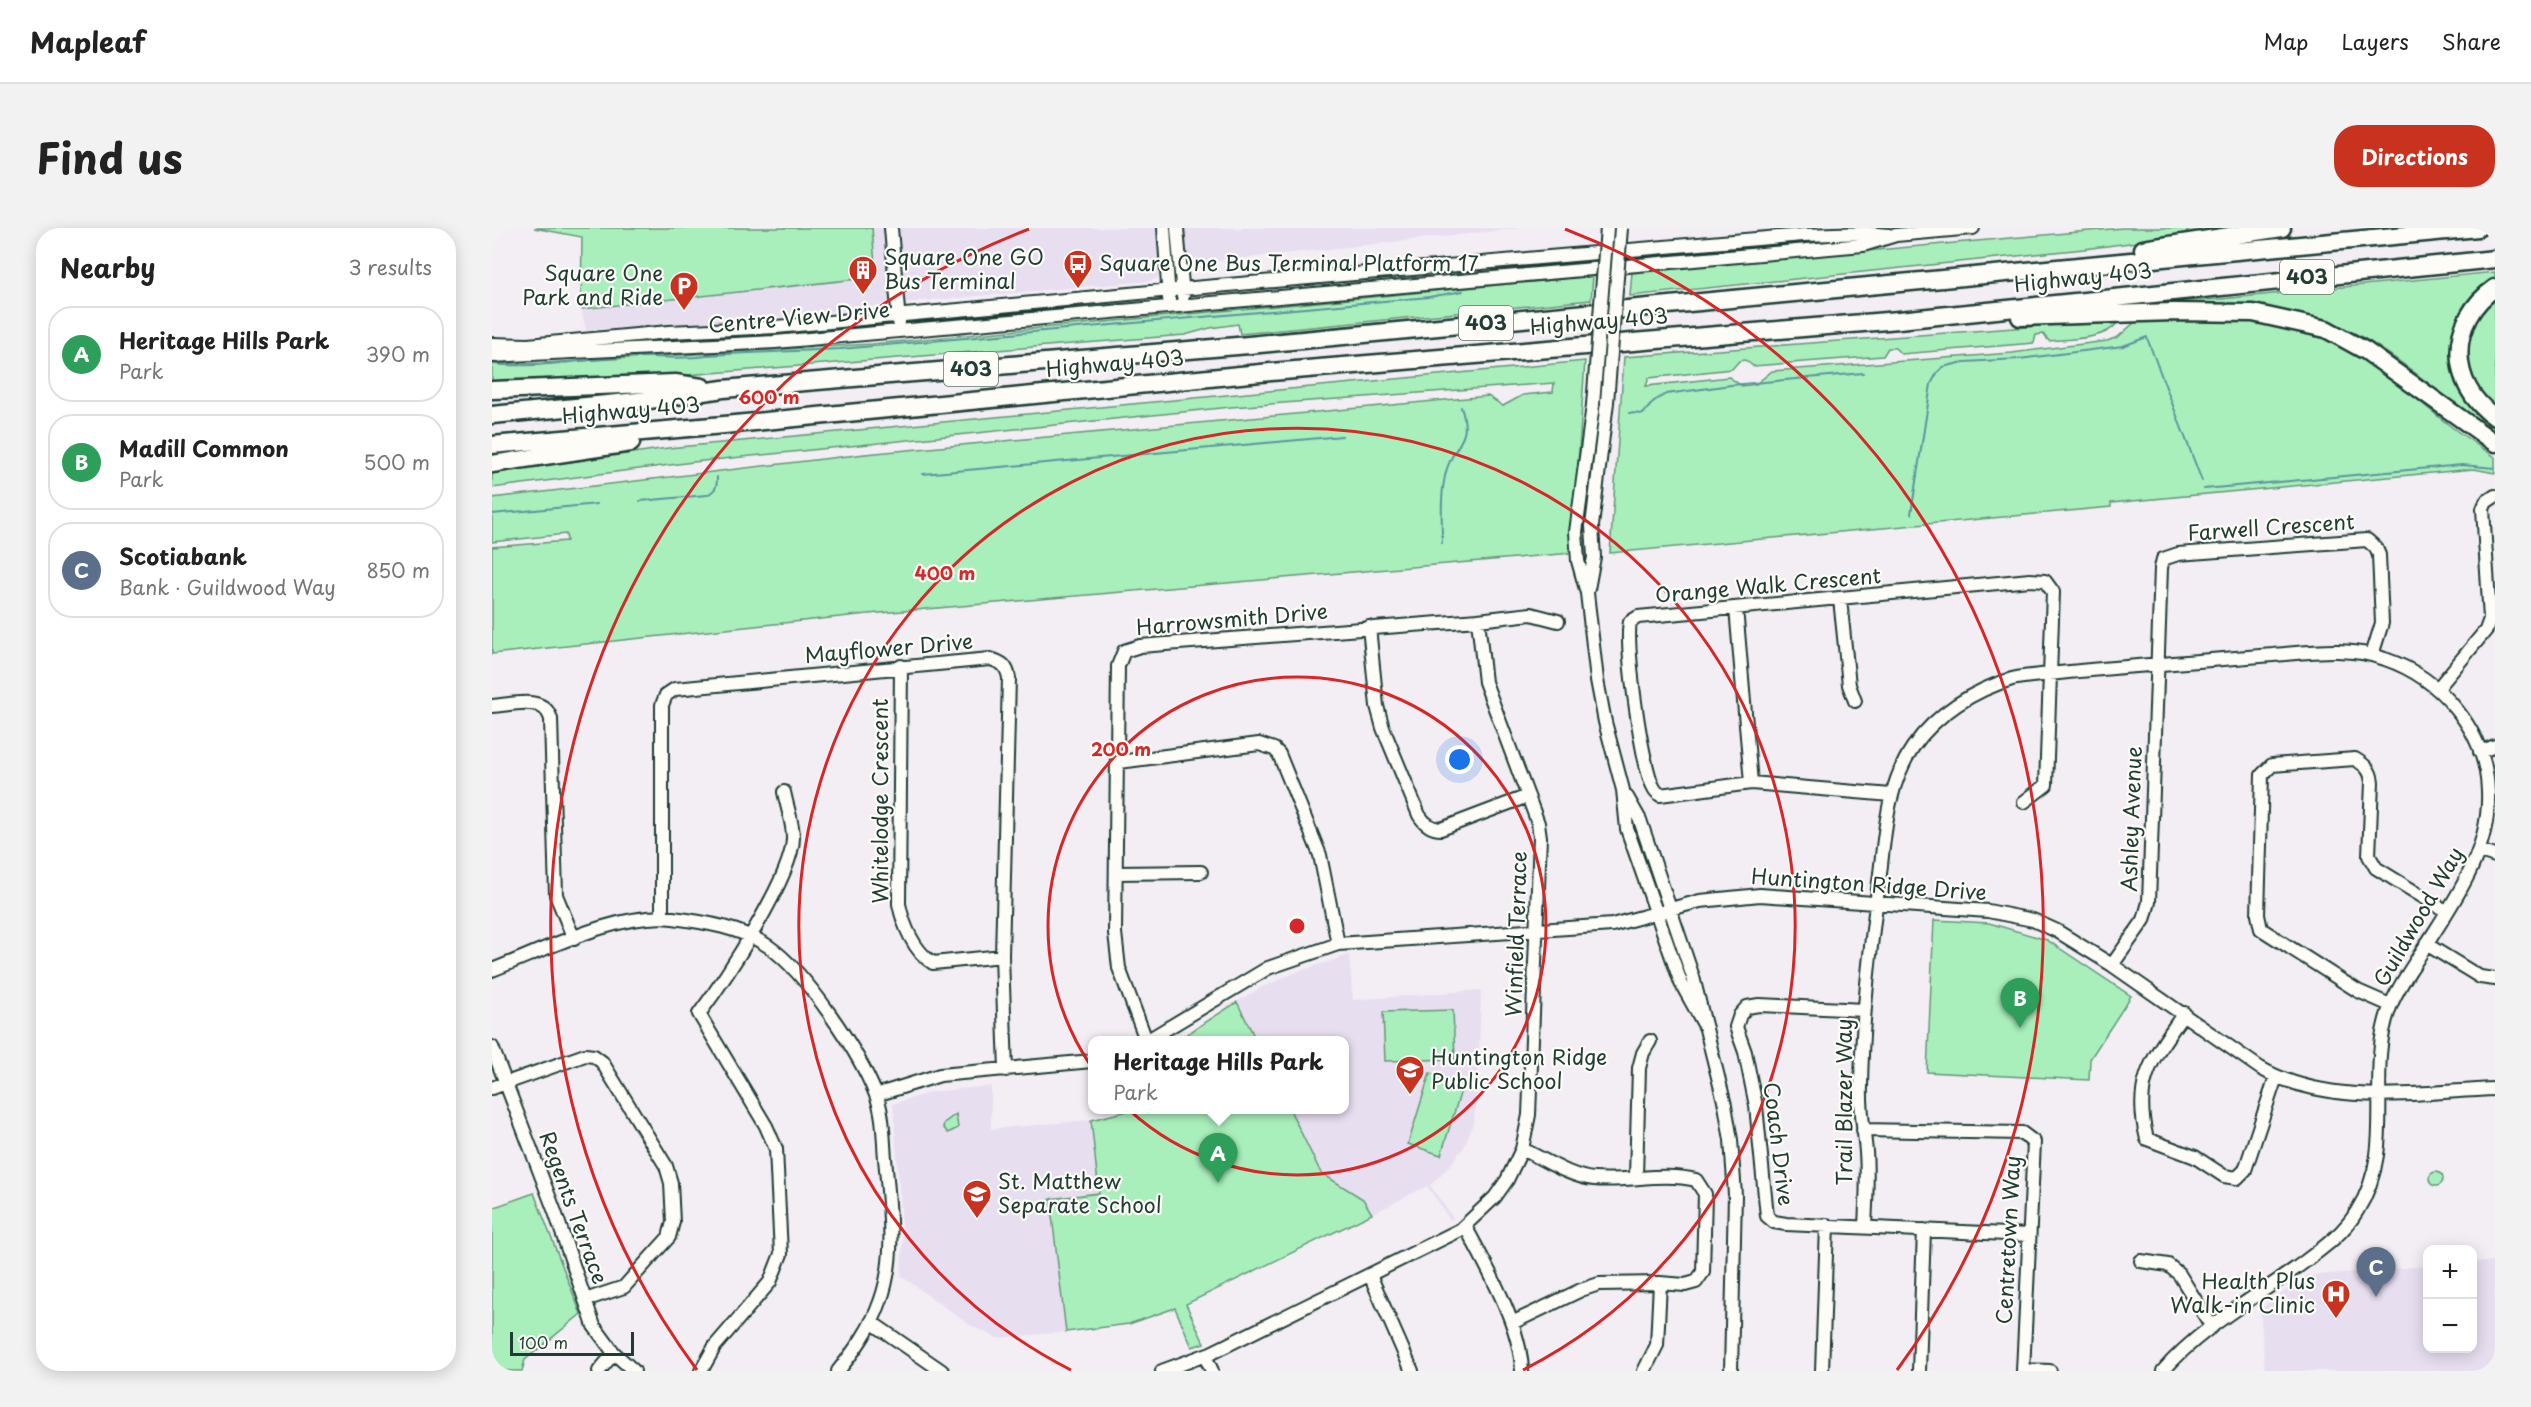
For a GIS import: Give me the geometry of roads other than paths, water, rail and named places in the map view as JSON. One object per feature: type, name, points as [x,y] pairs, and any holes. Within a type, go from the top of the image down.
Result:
[{"type":"highway","points":[[2094,264],[2128,252],[2282,228]]},
{"type":"highway","name":"Highway 403","points":[[492,415],[649,400],[723,389],[1218,348],[2478,228]]},
{"type":"highway","name":"Highway 403","points":[[492,445],[693,428],[1248,374],[1899,320],[2495,259]]},
{"type":"highway","points":[[2495,288],[2481,299],[2467,317],[2460,336],[2458,355],[2462,376],[2468,389],[2477,402],[2495,417]]},
{"type":"highway","points":[[1899,320],[2214,311],[2274,316],[2326,329],[2352,342],[2495,443]]},
{"type":"highway","points":[[492,390],[675,384],[723,389]]},
{"type":"highway","points":[[492,464],[645,441],[693,428]]},
{"type":"street","points":[[891,228],[900,329]]},
{"type":"street","points":[[1164,228],[1169,306]]},
{"type":"street","points":[[1177,228],[1184,305]]},
{"type":"street","points":[[1607,228],[1593,405],[1576,532],[1578,561],[1587,593],[1597,680],[1605,722],[1623,790],[1627,829],[1680,983],[1706,1028]]},
{"type":"street","points":[[1587,593],[1594,557],[1592,526],[1608,402],[1621,228]]},
{"type":"street","name":"Centre View Drive","points":[[492,356],[775,342],[900,329],[1863,245],[1896,236],[1972,228]]},
{"type":"street","name":"Centre View Drive","points":[[492,344],[528,345],[669,332],[776,327],[1182,288],[1803,235],[1867,232],[1896,236]]},
{"type":"street","points":[[2438,688],[2486,630],[2490,619],[2483,509],[2487,502],[2495,496]]},
{"type":"street","name":"Farwell Crescent","points":[[2158,664],[2163,559],[2170,555],[2367,540],[2376,548],[2379,555],[2383,608],[2382,623],[2373,655]]},
{"type":"street","name":"Orange Walk Crescent","points":[[1891,795],[1751,783],[1660,795],[1653,787],[1643,746],[1628,634],[1630,622],[1638,617],[2030,580],[2045,581],[2053,592],[2049,674]]},
{"type":"street","points":[[1840,599],[1849,685],[1855,701]]},
{"type":"street","points":[[1736,608],[1751,783]]},
{"type":"street","name":"Harrowsmith Drive","points":[[1145,1036],[1119,969],[1115,933],[1119,762],[1118,666],[1124,651],[1130,647],[1531,614],[1558,621]]},
{"type":"street","name":"Winfield Terrace","points":[[1162,1371],[1205,1356],[1465,1226],[1495,1197],[1507,1180],[1522,1149],[1531,1094],[1540,837],[1528,796],[1485,682],[1478,620]]},
{"type":"street","points":[[1369,627],[1377,706],[1383,728],[1419,814],[1425,823],[1441,829],[1528,796]]},
{"type":"street","name":"Guildwood Way","points":[[1876,905],[1891,795],[1914,746],[1934,723],[1960,702],[1986,688],[2016,678],[2106,667],[2320,651],[2373,655],[2405,667],[2438,688],[2458,711],[2480,752],[2488,791],[2487,818],[2480,851],[2390,1005],[2379,1052],[2379,1155],[2366,1196],[2353,1218],[2333,1240],[2212,1327],[2178,1354],[2163,1371]]},
{"type":"street","name":"Mayflower Drive","points":[[662,917],[662,705],[666,695],[675,689],[901,666],[990,659],[1004,664],[1009,678],[1002,956],[1006,1070]]},
{"type":"street","name":"Ashley Avenue","points":[[2112,965],[2144,920],[2149,902],[2158,664]]},
{"type":"street","name":"Whitelodge Crescent","points":[[901,666],[899,904],[903,923],[924,958],[933,963],[1002,956]]},
{"type":"street","points":[[2024,802],[2046,785],[2049,674]]},
{"type":"street","points":[[492,706],[533,703],[540,704],[549,712],[556,895],[574,939]]},
{"type":"street","points":[[1119,762],[1259,744],[1274,749],[1279,754],[1320,855],[1338,944]]},
{"type":"street","points":[[2480,752],[2495,746]]},
{"type":"street","points":[[2390,1005],[2358,991],[2261,928],[2258,915],[2262,775],[2266,769],[2272,765],[2355,759],[2365,765],[2371,773],[2372,782],[2369,856],[2376,868],[2446,911]]},
{"type":"street","points":[[1623,790],[1640,820],[1693,977],[1725,1105],[1735,1195],[1730,1369]]},
{"type":"street","points":[[701,1371],[715,1347],[770,1282],[781,1254],[776,1149],[766,1126],[699,1014],[723,982],[790,861],[793,837],[784,792]]},
{"type":"street","points":[[2480,851],[2495,856]]},
{"type":"street","points":[[1116,873],[1201,872]]},
{"type":"street","name":"Huntington Ridge Drive","points":[[1155,1036],[1268,968],[1338,944],[1612,925],[1700,901],[1743,895],[1988,911],[2033,920],[2057,931],[2112,965],[2277,1077],[2313,1090],[2345,1095],[2495,1089]]},
{"type":"street","name":"Trail Blazer Way","points":[[1865,1227],[1866,1155],[1861,1090],[1864,1010],[1876,905]]},
{"type":"street","points":[[492,970],[630,919],[662,917],[717,926],[749,936],[768,946],[806,982],[827,1011],[876,1095],[882,1117],[890,1235],[885,1285],[871,1322],[857,1347],[838,1371]]},
{"type":"street","points":[[2426,944],[2480,977],[2495,979]]},
{"type":"street","name":"Coach Drive","points":[[1864,1010],[1759,1005],[1747,1007],[1740,1015],[1736,1027],[1746,1052],[1756,1107],[1767,1216],[1774,1222],[1786,1224],[2029,1235]]},
{"type":"street","points":[[2184,1013],[2150,1064],[2144,1082],[2142,1120],[2147,1139],[2195,1157],[2224,1176],[2237,1178],[2245,1170],[2277,1077]]},
{"type":"street","points":[[1636,1177],[1639,1068],[1643,1053],[1650,1041]]},
{"type":"street","name":"Regents Terrace","points":[[492,1047],[555,1212],[594,1326],[614,1353],[634,1371]]},
{"type":"street","points":[[492,1088],[585,1055],[594,1056],[602,1062],[666,1166],[671,1183],[673,1222],[669,1237],[624,1287],[585,1300]]},
{"type":"street","points":[[876,1095],[925,1078],[954,1073],[1088,1061]]},
{"type":"street","name":"Centretown Way","points":[[1863,1130],[2017,1133],[2028,1136],[2034,1142],[2023,1370]]},
{"type":"street","points":[[1512,1323],[1581,1290],[1599,1284],[1685,1285],[1696,1282],[1703,1272],[1705,1194],[1695,1180],[1582,1177],[1522,1149]]},
{"type":"street","points":[[1822,1371],[1827,1225]]},
{"type":"street","points":[[1465,1226],[1512,1323],[1520,1350],[1522,1371]]},
{"type":"street","points":[[1919,1371],[1924,1230]]},
{"type":"street","points":[[2141,1262],[2168,1265],[2179,1274],[2212,1327]]},
{"type":"street","points":[[1370,1275],[1412,1371]]},
{"type":"street","points":[[1644,1371],[1657,1345],[1660,1283]]},
{"type":"street","points":[[871,1322],[942,1371]]},
{"type":"street","points":[[599,1371],[614,1353]]},
{"type":"street","points":[[1205,1356],[1212,1371]]},
{"type":"street","points":[[2023,1370],[2050,1371]]},
{"type":"waterway","points":[[706,355],[840,349],[1429,297],[1463,291]]},
{"type":"waterway","points":[[1911,514],[1931,384],[1943,367],[1964,362],[2019,359],[2123,346],[2147,337]]},
{"type":"waterway","points":[[2147,338],[2202,481]]},
{"type":"waterway","points":[[492,364],[543,365],[627,357],[706,356]]},
{"type":"waterway","points":[[1629,413],[1643,414],[1654,401],[1666,394],[1731,385],[1863,373]]},
{"type":"waterway","points":[[1442,543],[1444,481],[1449,462],[1464,435],[1465,428],[1461,407]]},
{"type":"waterway","points":[[923,474],[1342,436]]},
{"type":"waterway","points":[[2204,489],[2462,465],[2495,468]]},
{"type":"waterway","points":[[640,501],[707,495],[715,488],[717,477]]},
{"type":"waterway","points":[[492,514],[597,504]]},
{"type":"place","name":"Square One Bus Terminal Platform 17","points":[[1078,290]]},
{"type":"place","name":"Square One GO Bus Terminal","points":[[863,296]]},
{"type":"place","name":"Square One Park and Ride","points":[[684,312]]},
{"type":"place","name":"Madill Common","points":[[2020,1028]]},
{"type":"place","name":"Huntington Ridge Public School","points":[[1410,1096]]},
{"type":"place","name":"Heritage Hills Park","points":[[1218,1183]]},
{"type":"place","name":"St. Matthew Separate School","points":[[977,1220]]},
{"type":"place","name":"Scotiabank","points":[[2376,1297]]},
{"type":"place","name":"Health Plus Walk-in Clinic","points":[[2336,1320]]}]
